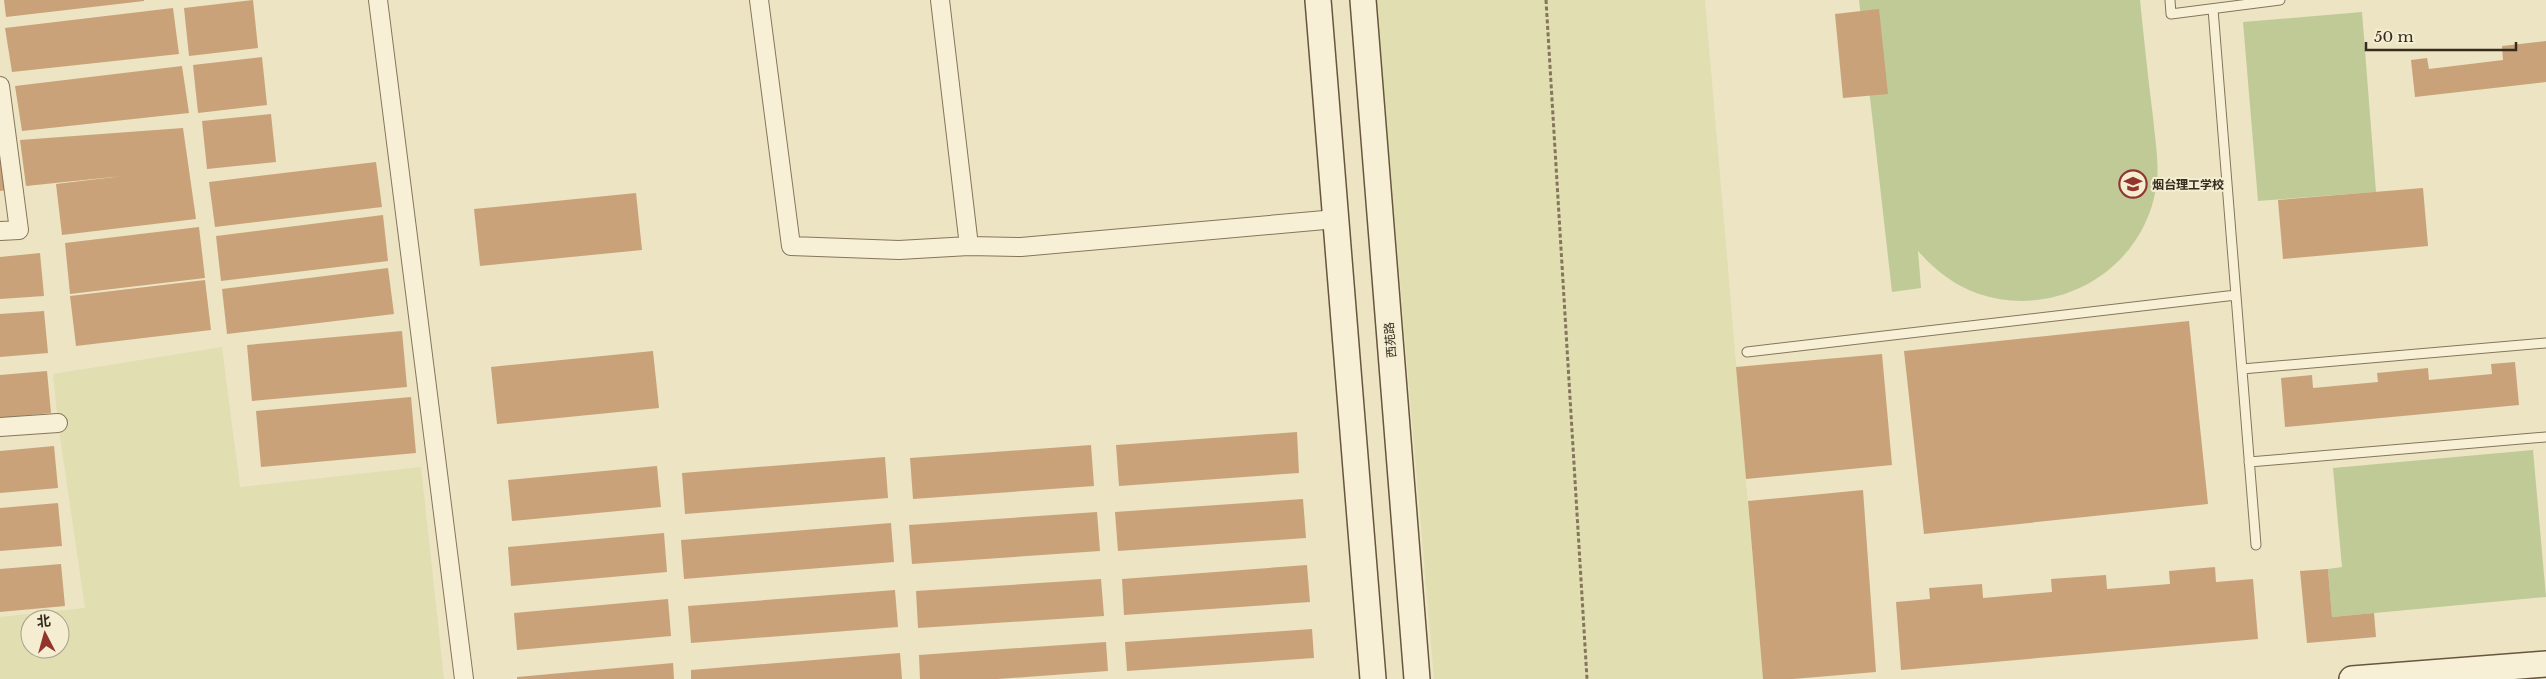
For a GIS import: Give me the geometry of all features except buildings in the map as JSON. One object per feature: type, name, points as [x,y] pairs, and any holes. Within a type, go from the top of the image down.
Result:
[{"type":"main road","points":[[1318,0],[1373,679]]},
{"type":"main road","name":"西苑路","points":[[1363,0],[1418,679]]},
{"type":"main road","points":[[2352,679],[2546,664]]},
{"type":"street","points":[[378,0],[464,679]]},
{"type":"street","points":[[759,0],[791,246],[899,250],[969,246],[1021,247],[1336,219]]},
{"type":"street","points":[[940,0],[969,246]]},
{"type":"street","points":[[0,86],[19,230],[0,231]]},
{"type":"street","points":[[0,427],[58,423]]},
{"type":"lane","points":[[2170,0],[2171,14],[2280,0]]},
{"type":"lane","points":[[2213,9],[2256,545]]},
{"type":"lane","points":[[1747,352],[2236,295]]},
{"type":"lane","points":[[2242,369],[2546,343]]},
{"type":"lane","points":[[2249,462],[2546,437]]},
{"type":"path","points":[[1546,0],[1587,679]]},
{"type":"shaded area","points":[[1376,0],[1705,0],[1763,679],[1434,679]]},
{"type":"shaded area","points":[[222,347],[240,487],[421,467],[444,679],[0,679],[0,617],[20,615],[20,659],[70,659],[70,610],[85,608],[58,423],[53,374]]},
{"type":"green space","points":[[1859,0],[2140,0],[2158,170],[2156,188],[2148,217],[2134,243],[2115,264],[2092,282],[2066,294],[2038,300],[2008,300],[1979,294],[1962,287],[1938,271],[1918,251],[1921,288],[1892,292]]},
{"type":"green space","points":[[2362,12],[2376,192],[2258,201],[2243,22]]},
{"type":"green space","points":[[2533,450],[2546,597],[2332,617],[2328,569],[2342,567],[2333,468]]},
{"type":"place","name":"烟台理工学校","points":[[2133,184]]}]
